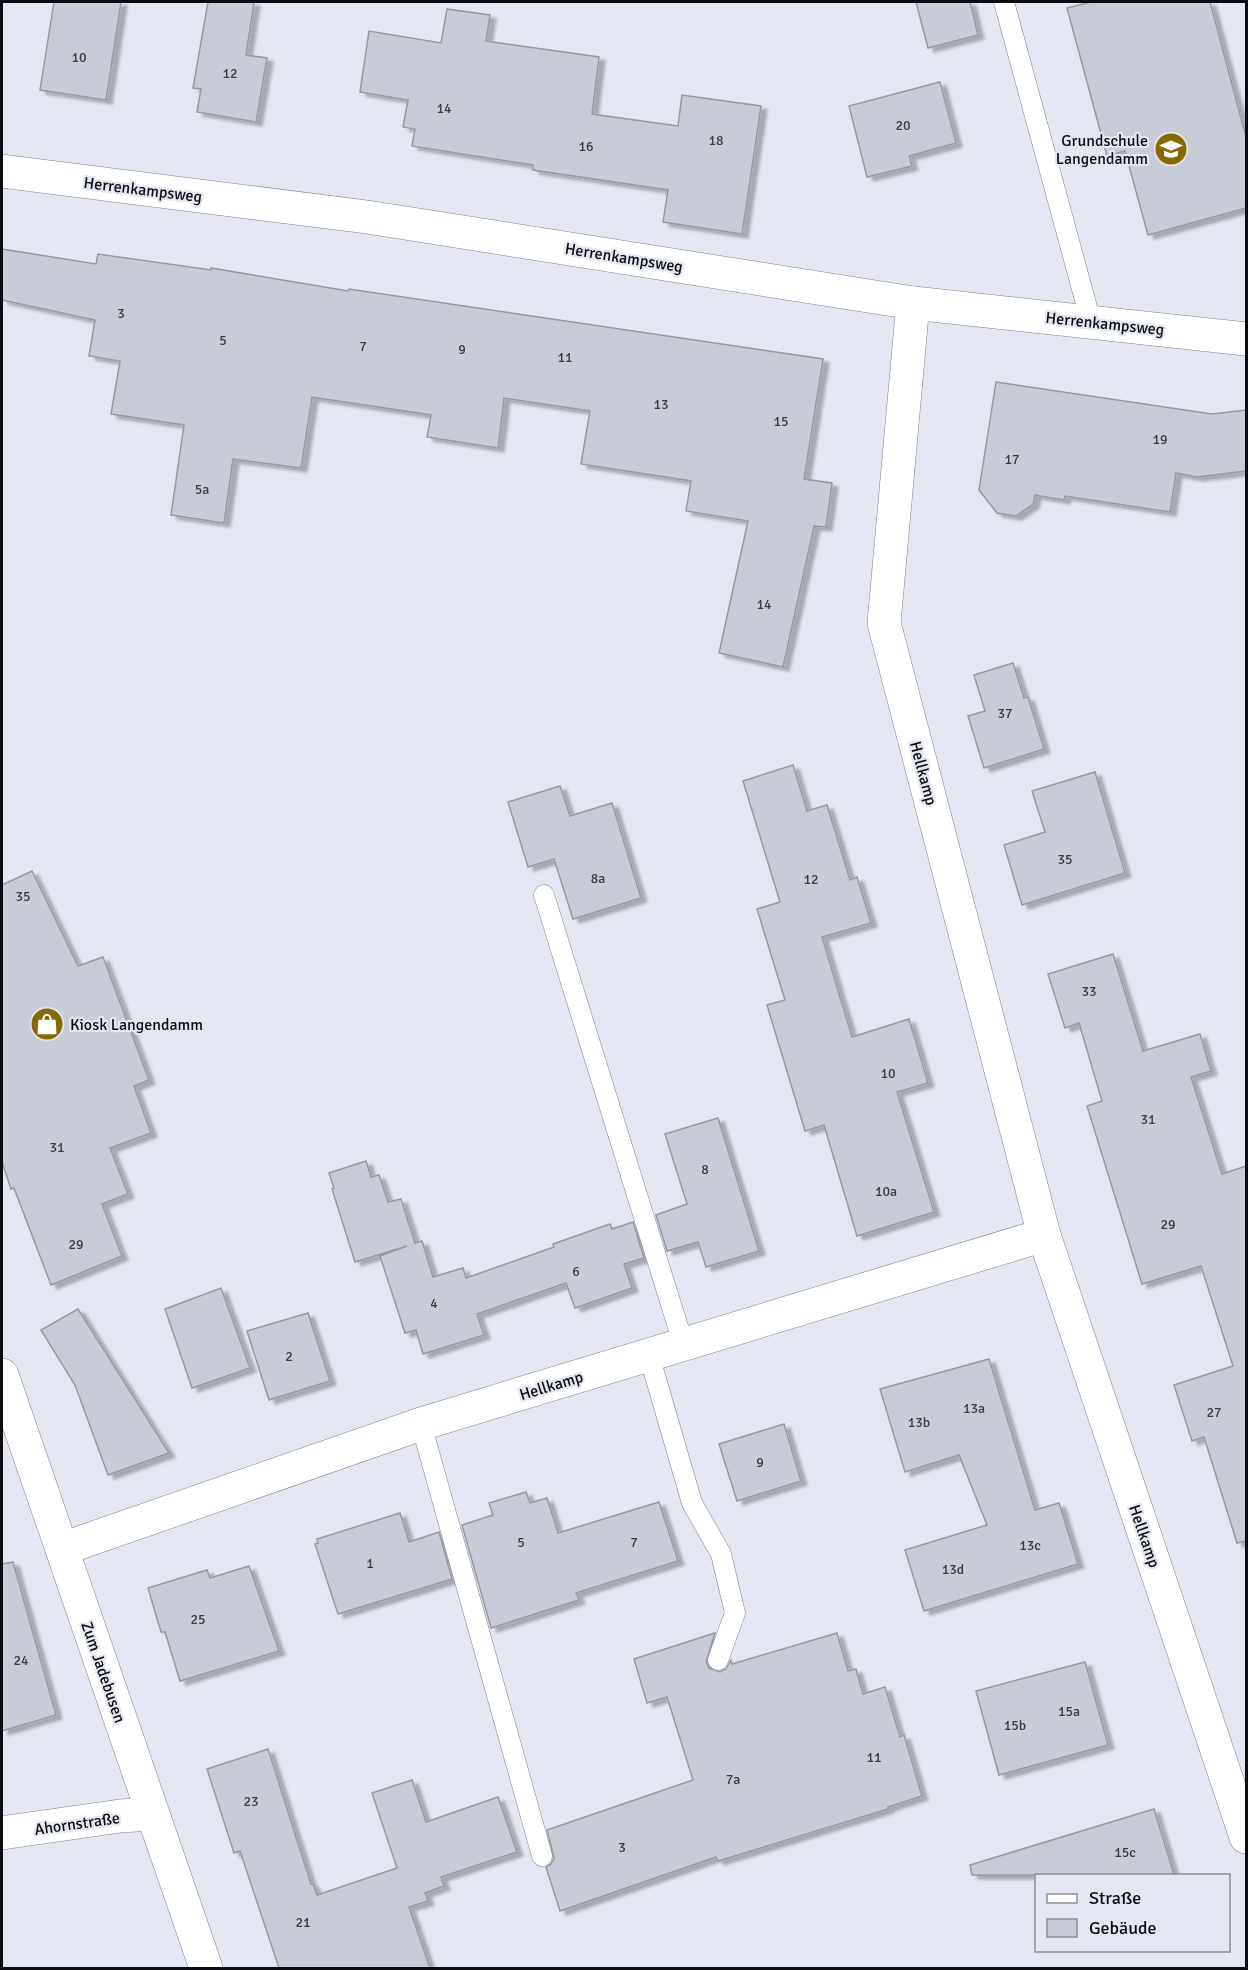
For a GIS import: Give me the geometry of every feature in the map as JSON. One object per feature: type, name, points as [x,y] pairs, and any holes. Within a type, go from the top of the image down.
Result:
[{"type":"street","name":"Herrenkampsweg","points":[[2,171],[367,217],[913,303],[1246,339]]},
{"type":"street","name":"Hellkamp","points":[[913,303],[884,623],[1044,1234],[1246,1837]]},
{"type":"street","name":"Hellkamp","points":[[62,1550],[422,1424],[1044,1234]]},
{"type":"street","name":"Zum Jadebusen","points":[[2,1376],[206,1968]]},
{"type":"street","name":"Ahornstraße","points":[[2,1833],[120,1816],[152,1814]]},
{"type":"lane","points":[[1005,2],[1091,322]]},
{"type":"lane","points":[[544,895],[683,1343]]},
{"type":"lane","points":[[649,1355],[692,1503],[722,1554],[735,1613],[718,1660]]},
{"type":"lane","points":[[422,1424],[542,1856]]},
{"type":"building","points":[[54,2],[121,2],[106,100],[40,90]]},
{"type":"building","points":[[208,2],[254,2],[246,55],[267,58],[256,122],[197,112],[201,89],[193,88]]},
{"type":"building","points":[[916,2],[970,2],[978,35],[928,48]]},
{"type":"building","name":"Grundschule Langendamm","points":[[1091,2],[1210,2],[1246,137],[1246,208],[1148,235],[1125,151],[1107,156],[1067,8]]},
{"type":"building","points":[[447,9],[490,15],[486,41],[599,57],[592,114],[678,126],[682,95],[761,106],[742,234],[663,222],[668,190],[533,170],[533,165],[412,146],[415,129],[403,127],[408,100],[360,92],[369,31],[441,43]]},
{"type":"building","points":[[940,82],[956,143],[909,156],[912,166],[867,177],[849,106]]},
{"type":"building","points":[[2,249],[96,264],[98,254],[211,270],[211,268],[348,291],[349,289],[823,359],[804,479],[832,483],[826,527],[814,526],[783,667],[719,653],[748,521],[686,511],[691,481],[581,464],[590,411],[504,398],[498,448],[427,437],[431,415],[312,397],[301,468],[233,459],[224,523],[171,515],[184,425],[111,414],[120,361],[89,356],[95,320],[2,300]]},
{"type":"building","points":[[996,382],[1212,414],[1246,410],[1246,471],[1197,477],[1176,473],[1170,512],[1065,496],[1064,500],[1035,495],[1033,504],[1016,516],[997,513],[979,490]]},
{"type":"building","points":[[1013,663],[1024,698],[1028,697],[1044,749],[984,768],[968,716],[985,711],[974,675]]},
{"type":"building","points":[[793,765],[807,811],[827,805],[850,880],[857,877],[871,923],[822,937],[852,1037],[909,1019],[928,1083],[897,1092],[934,1212],[857,1236],[824,1125],[805,1131],[767,1005],[785,1000],[757,909],[780,902],[743,781]]},
{"type":"building","points":[[1095,772],[1125,873],[1022,905],[1004,845],[1045,832],[1032,791]]},
{"type":"building","points":[[560,786],[570,816],[612,803],[641,898],[573,919],[554,859],[528,867],[508,802]]},
{"type":"building","points":[[32,871],[78,966],[103,957],[149,1080],[134,1086],[151,1133],[110,1148],[128,1194],[102,1204],[122,1256],[51,1285],[2,1162],[2,885]]},
{"type":"building","points":[[1113,954],[1143,1051],[1200,1034],[1211,1071],[1191,1077],[1222,1174],[1246,1166],[1246,1541],[1237,1543],[1204,1437],[1192,1441],[1174,1385],[1233,1366],[1201,1266],[1142,1284],[1087,1106],[1102,1101],[1079,1023],[1065,1028],[1048,974]]},
{"type":"building","points":[[718,1118],[759,1251],[706,1267],[698,1242],[667,1251],[656,1215],[687,1204],[665,1134]]},
{"type":"building","points":[[366,1161],[371,1177],[379,1175],[388,1202],[401,1199],[415,1243],[422,1241],[433,1277],[463,1268],[466,1278],[554,1247],[553,1244],[610,1224],[612,1229],[633,1222],[644,1258],[624,1264],[632,1288],[575,1308],[566,1283],[477,1314],[484,1335],[423,1354],[416,1330],[405,1333],[380,1256],[407,1246],[355,1262],[332,1189],[334,1188],[329,1173]]},
{"type":"building","points":[[221,1288],[250,1368],[192,1388],[165,1309]]},
{"type":"building","points":[[78,1309],[169,1453],[108,1475],[75,1385],[41,1330]]},
{"type":"building","points":[[308,1313],[330,1381],[269,1400],[247,1331]]},
{"type":"building","points":[[989,1359],[1035,1510],[1059,1503],[1078,1564],[924,1611],[905,1550],[987,1525],[959,1455],[905,1472],[880,1389]]},
{"type":"building","points":[[784,1424],[801,1481],[737,1501],[719,1444]]},
{"type":"building","points":[[526,1492],[530,1503],[547,1498],[558,1533],[659,1502],[678,1561],[576,1593],[579,1600],[491,1628],[462,1525],[493,1515],[489,1503]]},
{"type":"building","points":[[400,1513],[409,1542],[439,1532],[452,1579],[338,1614],[315,1544],[318,1543],[317,1539]]},
{"type":"building","points":[[13,1562],[56,1715],[2,1731],[2,1564]]},
{"type":"building","points":[[249,1566],[279,1651],[180,1681],[165,1632],[161,1632],[148,1588],[207,1570],[210,1578]]},
{"type":"building","points":[[715,1633],[706,1662],[709,1668],[720,1672],[726,1669],[731,1660],[732,1664],[837,1633],[848,1671],[856,1669],[863,1694],[885,1687],[900,1737],[904,1735],[922,1796],[888,1807],[888,1809],[718,1861],[716,1857],[560,1911],[546,1867],[554,1858],[547,1830],[693,1780],[667,1697],[647,1703],[634,1659]]},
{"type":"building","points":[[1085,1662],[1108,1745],[999,1775],[976,1691]]},
{"type":"building","points":[[268,1749],[311,1884],[317,1895],[397,1868],[372,1793],[412,1780],[426,1822],[498,1797],[517,1852],[441,1877],[444,1886],[425,1893],[428,1901],[409,1907],[430,1968],[279,1968],[240,1851],[234,1853],[207,1769]]},
{"type":"building","points":[[1154,1809],[1174,1874],[972,1875],[970,1865]]},
{"type":"place","name":"Grundschule Langendamm","points":[[1171,149]]},
{"type":"place","name":"Kiosk Langendamm","points":[[47,1024]]}]
